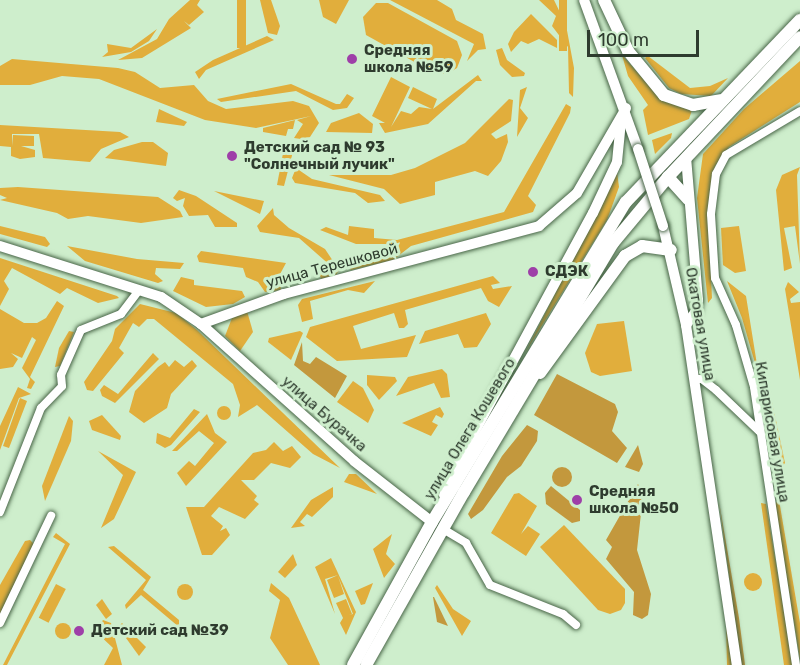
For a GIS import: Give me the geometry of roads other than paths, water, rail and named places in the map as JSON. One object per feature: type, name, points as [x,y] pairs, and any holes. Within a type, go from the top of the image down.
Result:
[{"type":"highway","points":[[607,3],[628,51],[664,95],[693,105],[721,100]]},
{"type":"highway","name":"улица Олега Кошевого","points":[[366,665],[437,526],[442,505],[619,213],[721,100],[800,20]]},
{"type":"highway","name":"улица Олега Кошевого","points":[[353,665],[437,526],[632,218],[686,158],[795,47],[800,36]]},
{"type":"highway","points":[[668,177],[688,199]]},
{"type":"highway","points":[[532,377],[546,367],[625,256],[642,246],[670,250]]},
{"type":"main road","name":"Окатовая улица","points":[[584,0],[626,108],[678,280],[695,379],[736,665]]},
{"type":"main road","name":"улица Терешковой","points":[[201,324],[276,296],[530,230],[547,222],[577,193],[621,121],[626,108]]},
{"type":"main road","points":[[442,505],[462,454],[602,193],[619,153],[621,121]]},
{"type":"main road","points":[[686,158],[696,268],[696,311],[686,325]]},
{"type":"main road","points":[[0,246],[161,297],[201,324]]},
{"type":"main road","points":[[678,280],[690,283],[696,268]]},
{"type":"main road","name":"улица Бурачка","points":[[201,324],[362,467],[437,526]]},
{"type":"street","name":"Кипарисовая улица","points":[[796,665],[747,359],[713,264],[713,187],[718,167],[730,152],[749,139],[759,139],[800,111]]},
{"type":"street","points":[[0,512],[41,408],[63,386],[61,375],[81,330],[121,314],[139,290]]},
{"type":"street","points":[[695,379],[702,379],[716,390],[760,432]]},
{"type":"street","points":[[0,623],[51,516]]},
{"type":"street","points":[[437,526],[466,543],[490,585],[563,614],[576,625]]},
{"type":"place","name":"Средняя школа №59","points":[[352,59]]},
{"type":"place","name":"Детский сад № 93 \"Солнечный лучик\"","points":[[232,156]]},
{"type":"place","name":"СДЭК","points":[[533,272]]},
{"type":"place","name":"Средняя школа №50","points":[[577,500]]},
{"type":"place","name":"Детский сад №39","points":[[79,631]]}]
